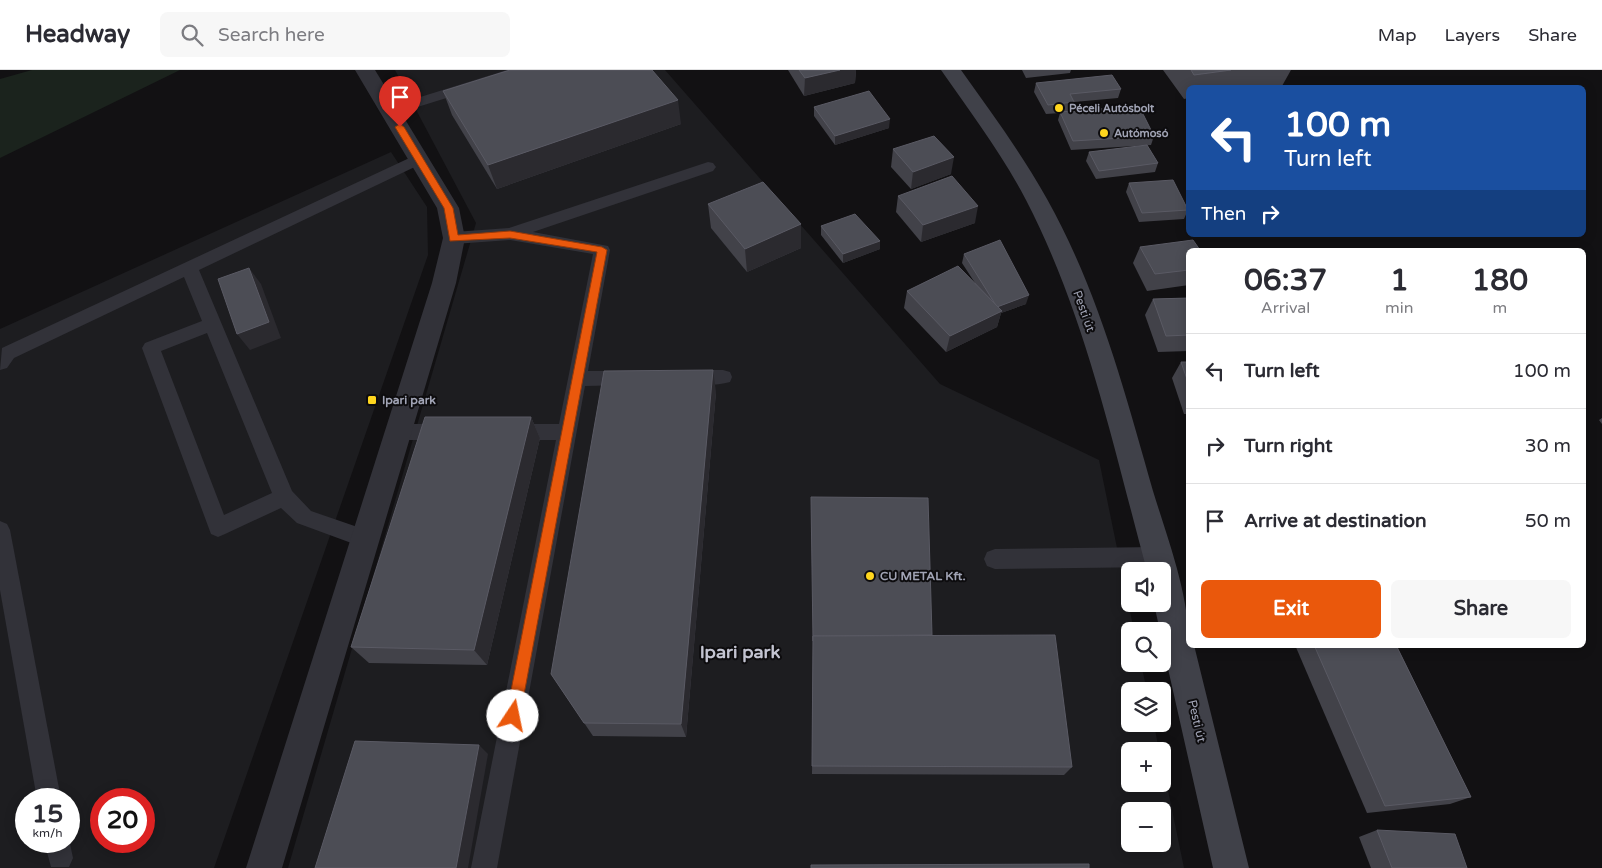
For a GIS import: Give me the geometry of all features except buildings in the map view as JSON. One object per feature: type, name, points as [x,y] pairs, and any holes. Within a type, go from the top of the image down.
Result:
[{"type":"main road","name":"Pesti út","points":[[951,71],[1007,149],[1037,201],[1069,270],[1104,364],[1160,562]]},
{"type":"main road","name":"Pesti út","points":[[1171,610],[1231,868]]},
{"type":"street","points":[[264,868],[444,283],[454,238],[448,208],[365,70]]},
{"type":"lane","points":[[390,111],[522,70]]},
{"type":"lane","points":[[0,363],[8,353],[418,159]]},
{"type":"lane","points":[[510,234],[708,167]]},
{"type":"lane","points":[[454,238],[510,234],[602,250],[484,868]]},
{"type":"lane","points":[[189,267],[284,497],[304,517],[365,539]]},
{"type":"lane","points":[[212,324],[152,348],[218,528],[284,497]]},
{"type":"lane","points":[[675,378],[723,377]]},
{"type":"lane","points":[[578,379],[646,378]]},
{"type":"lane","points":[[398,432],[468,432]]},
{"type":"lane","points":[[488,432],[568,432]]},
{"type":"lane","points":[[0,530],[47,788]]},
{"type":"lane","points":[[995,559],[1121,565]]},
{"type":"shaded area","points":[[32,70],[180,70],[0,158],[0,79]]},
{"type":"shaded area","points":[[395,70],[665,70],[940,384],[1099,460],[1121,567],[1121,612],[1130,612],[1132,622],[1121,622],[1121,672],[1143,672],[1145,682],[1121,682],[1121,732],[1155,732],[1157,742],[1121,742],[1121,792],[1168,792],[1170,802],[1121,802],[1121,852],[1171,852],[1171,805],[1184,868],[288,868],[476,223]]},
{"type":"shaded area","points":[[391,152],[427,207],[428,255],[214,868],[0,868],[0,329]]},
{"type":"place","name":"Péceli Autósbolt","points":[[1059,108]]},
{"type":"place","name":"Autómosó","points":[[1104,133]]},
{"type":"place","name":"Ipari park","points":[[372,400]]},
{"type":"place","name":"CU METAL Kft.","points":[[870,576]]},
{"type":"district","name":"Ipari park","points":[[740,652]]},
{"type":"route","points":[[400,127],[448,208],[454,238],[510,234],[602,250],[513,716]]}]
